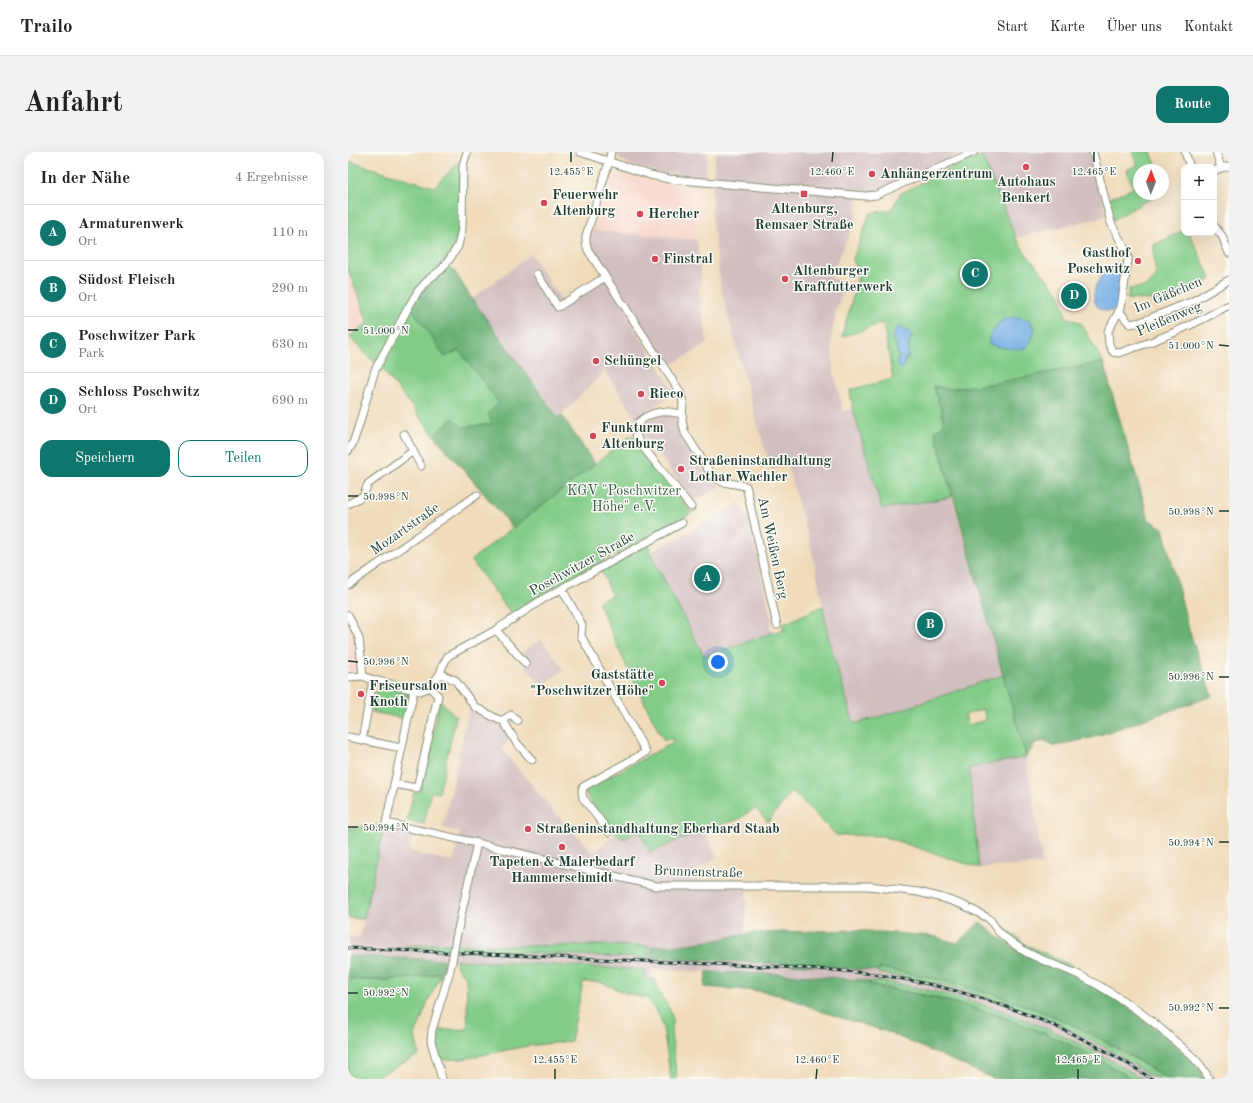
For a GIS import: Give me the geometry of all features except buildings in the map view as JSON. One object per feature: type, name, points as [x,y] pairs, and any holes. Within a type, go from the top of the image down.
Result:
[{"type":"street","points":[[348,451],[358,428],[375,370],[408,308],[418,291],[429,279],[442,269],[458,246],[462,229],[463,165],[466,152]]},
{"type":"street","points":[[580,152],[650,175],[669,179],[866,196],[876,195],[974,152]]},
{"type":"street","name":"Am Weißen Berg","points":[[611,152],[610,162],[586,236],[588,250],[680,392],[683,402],[682,420],[685,433],[713,477],[723,482],[746,486],[777,625]]},
{"type":"street","points":[[1093,152],[1111,223],[1127,253],[1128,259],[1121,308],[1119,311]]},
{"type":"street","points":[[1185,152],[1189,164]]},
{"type":"street","points":[[1216,152],[1221,168]]},
{"type":"street","points":[[1217,170],[1229,166]]},
{"type":"street","points":[[1217,230],[1222,236],[1229,253]]},
{"type":"street","points":[[536,274],[558,307],[605,277]]},
{"type":"street","name":"Im Gäßchen","points":[[1119,311],[1130,324],[1141,322],[1192,301],[1229,280]]},
{"type":"street","name":"Pleißenweg","points":[[1119,311],[1108,331],[1109,344],[1113,352],[1118,353],[1188,326],[1229,305]]},
{"type":"street","points":[[682,414],[669,412],[655,413],[644,418],[636,427],[635,431],[639,442],[691,507]]},
{"type":"street","points":[[404,434],[421,466]]},
{"type":"street","points":[[348,504],[364,496],[368,484],[412,451]]},
{"type":"street","name":"Mozartstraße","points":[[348,585],[477,495]]},
{"type":"street","name":"Poschwitzer Straße","points":[[430,687],[440,674],[448,656],[496,630],[542,599],[682,523]]},
{"type":"street","points":[[562,589],[582,625],[580,636],[646,752],[583,787],[583,798],[609,832]]},
{"type":"street","points":[[348,615],[359,638],[362,676]]},
{"type":"street","points":[[496,630],[526,664]]},
{"type":"street","points":[[440,674],[455,680],[476,707],[499,720],[503,720],[512,715],[517,721]]},
{"type":"street","points":[[348,677],[362,676],[373,680],[414,690],[420,692],[430,687],[438,696],[417,788],[394,784],[414,690]]},
{"type":"street","points":[[362,740],[373,680]]},
{"type":"street","points":[[503,720],[516,742],[532,760]]},
{"type":"street","points":[[348,737],[401,748]]},
{"type":"street","name":"Brunnenstraße","points":[[394,784],[386,823],[656,886],[869,886],[924,893],[962,905],[992,920],[994,927],[1004,937],[1022,949],[1102,987],[1134,1007],[1184,1049],[1206,1072],[1209,1079]]},
{"type":"street","points":[[442,1079],[431,1041],[432,1030],[449,974],[477,844]]},
{"type":"shaded area","points":[[617,152],[708,152],[705,179],[664,174],[631,165],[619,159]]},
{"type":"shaded area","points":[[716,152],[965,152],[874,191],[858,191],[856,220],[830,277],[846,284],[836,310],[831,339],[834,372],[843,411],[853,409],[882,509],[952,497],[1003,675],[898,711],[854,724],[829,641],[811,547],[787,465],[771,470],[744,377],[721,288],[712,221],[713,176]]},
{"type":"shaded area","points":[[979,152],[1091,152],[1107,216],[1016,238]]},
{"type":"shaded area","points":[[614,173],[664,184],[701,187],[697,240],[593,230],[610,176]]},
{"type":"shaded area","points":[[593,230],[697,240],[701,276],[699,297],[708,344],[669,366],[635,315],[628,317],[675,393],[636,418],[602,367],[603,373],[558,418],[472,299],[531,254],[562,301],[595,278],[604,269],[592,248],[590,240]]},
{"type":"shaded area","points":[[348,270],[368,324],[348,337]]},
{"type":"shaded area","points":[[666,414],[673,416],[677,422],[679,434],[699,464],[711,479],[721,487],[695,500],[638,428],[649,419],[658,415]]},
{"type":"shaded area","points":[[739,503],[749,522],[772,621],[769,628],[775,632],[704,656],[650,553]]},
{"type":"shaded area","points":[[348,624],[358,660],[358,672],[348,673]]},
{"type":"shaded area","points":[[541,639],[564,670],[542,685],[524,665],[520,654]]},
{"type":"shaded area","points":[[469,710],[476,711],[503,726],[511,739],[501,748],[556,814],[594,853],[617,833],[623,839],[634,833],[641,833],[650,853],[676,841],[705,831],[717,856],[695,872],[703,883],[747,883],[745,934],[717,940],[672,946],[652,946],[652,953],[655,958],[807,965],[914,974],[1041,1011],[1168,1079],[1132,1079],[1115,1068],[870,982],[860,980],[784,974],[748,974],[652,969],[651,978],[646,980],[646,970],[348,956],[348,937],[360,937],[383,830],[388,831],[391,829],[412,834],[409,851],[453,862],[460,832],[443,828]]},
{"type":"shaded area","points":[[1026,757],[1043,864],[979,868],[969,768]]},
{"type":"green space","points":[[1132,152],[1151,152],[1156,164],[1138,164]]},
{"type":"green space","points":[[982,156],[1016,238],[1026,254],[1060,294],[1066,317],[1081,323],[1103,362],[991,384],[947,389],[933,386],[941,409],[944,425],[935,432],[952,497],[882,509],[853,409],[850,390],[893,379],[883,323],[842,337],[857,282],[858,272],[853,259],[870,213],[892,209],[900,194],[960,163]],"holes":[[[900,327],[912,336],[909,342],[908,358],[905,358],[905,365],[897,362],[899,356],[898,351],[892,339],[895,330]]]},
{"type":"green space","points":[[461,160],[462,202],[459,233],[450,254],[442,265],[445,357],[459,350],[500,403],[493,424],[462,427],[453,418],[434,435],[387,375],[349,337],[368,323],[348,270],[348,161],[434,187]]},
{"type":"green space","points":[[1133,167],[1133,188],[1127,170]]},
{"type":"green space","points":[[1133,188],[1133,200],[1148,200],[1113,220],[1108,199]]},
{"type":"green space","points":[[1181,232],[1181,236],[1190,236],[1211,279],[1156,304],[1155,300],[1127,299],[1129,289],[1146,287],[1156,277],[1154,245]]},
{"type":"green space","points":[[442,265],[453,269],[472,299],[558,418],[562,416],[595,464],[513,528],[434,435],[453,418],[462,427],[492,424],[488,413],[499,403],[459,350],[445,357],[408,303]]},
{"type":"green space","points":[[1103,362],[1149,520],[1163,528],[1189,630],[1212,696],[1091,738],[1054,746],[1046,741],[1036,743],[1026,757],[935,431],[944,425],[941,409],[933,386],[947,389],[991,384]]},
{"type":"green space","name":"KGV \"Poschwitzer Höhe\" e.V.","points":[[632,435],[692,513],[542,594],[513,616],[471,560]]},
{"type":"green space","points":[[649,544],[650,553],[704,656],[784,629],[787,631],[781,625],[823,606],[829,641],[854,724],[898,711],[1003,675],[1026,757],[969,768],[979,868],[882,836],[836,835],[792,791],[768,822],[755,808],[739,819],[676,841],[650,853],[641,833],[634,833],[623,839],[601,817],[592,805],[585,791],[589,787],[673,743],[671,738],[664,741],[629,672],[598,602],[612,595],[601,570]],"holes":[[[983,709],[986,720],[968,725],[965,715]]]},
{"type":"green space","points":[[380,686],[407,692],[410,695],[405,719],[372,712],[377,689]]},
{"type":"green space","points":[[440,700],[456,717],[439,793],[431,792],[424,824],[407,821],[414,791],[420,792]]},
{"type":"green space","points":[[379,825],[383,830],[364,919],[348,918],[348,828]]},
{"type":"green space","points":[[980,922],[1019,951],[1092,984],[1111,995],[1144,1019],[1184,1052],[1198,1067],[1205,1079],[1168,1079],[1125,1052],[1058,1018],[1004,998],[943,980],[879,968],[879,971],[807,965],[655,958],[652,956],[652,946],[672,946],[717,940],[751,933],[855,930],[932,936],[957,943]]},
{"type":"green space","points":[[1004,927],[1026,945],[1071,965],[1072,967],[1070,969],[1042,958],[1003,934]]},
{"type":"green space","points":[[435,944],[509,946],[649,946],[649,956],[646,958],[478,951],[473,948],[472,949],[475,952],[405,948],[406,946]]},
{"type":"green space","points":[[348,956],[444,960],[442,972],[431,975],[395,980],[359,980],[348,979]]},
{"type":"green space","points":[[456,960],[646,970],[646,980],[651,978],[655,979],[658,990],[672,1016],[673,1023],[671,1033],[677,1079],[671,1079],[660,1017],[647,998],[628,994],[600,982],[583,982],[571,1041],[527,1046],[463,1059],[439,1060],[435,1047],[434,1030],[468,1029],[466,976],[458,970]]},
{"type":"green space","points":[[879,968],[933,978],[1011,1000],[1062,1020],[1097,1037],[1168,1079],[1156,1078],[1091,1040],[1035,1015],[992,999],[947,986],[878,973]]},
{"type":"green space","points":[[707,972],[784,974],[870,982],[870,984],[878,987],[945,1001],[1010,1020],[1072,1046],[1102,1061],[1132,1079],[992,1078],[890,1033],[820,1011],[787,997],[760,991],[704,987]]},
{"type":"green space","points":[[442,974],[428,1001],[415,1036],[419,1055],[372,1079],[348,1079],[348,979],[382,981]]},
{"type":"green space","points":[[877,981],[947,995],[981,1004],[1014,1016],[1080,1044],[1142,1079],[1132,1079],[1115,1068],[1050,1035],[998,1015],[939,998],[870,984],[870,982]]},
{"type":"water","points":[[1117,263],[1120,263],[1124,272],[1121,288],[1118,288],[1117,292],[1120,294],[1119,305],[1112,311],[1105,311],[1100,309],[1097,305],[1094,291],[1101,277]]},
{"type":"water","points":[[1019,317],[1029,320],[1035,328],[1032,339],[1025,348],[1016,349],[997,347],[989,344],[989,337],[999,323],[1006,318]]},
{"type":"water","points":[[900,327],[912,334],[909,342],[908,358],[905,358],[905,365],[902,369],[897,365],[899,356],[897,353],[897,345],[892,339],[895,330]]},
{"type":"railway","points":[[348,948],[782,967],[873,974],[910,980],[983,999],[1053,1025],[1087,1041],[1152,1079]]},
{"type":"place","name":"Autohaus Benkert","points":[[1026,167]]},
{"type":"place","name":"Anhängerzentrum","points":[[872,174]]},
{"type":"place","name":"Altenburg, Remsaer Straße","points":[[804,194]]},
{"type":"place","name":"Feuerwehr Altenburg","points":[[544,203]]},
{"type":"place","name":"Hercher","points":[[640,214]]},
{"type":"place","name":"Finstral","points":[[655,259]]},
{"type":"place","name":"Gasthof Poschwitz","points":[[1138,261]]},
{"type":"place","name":"Poschwitzer Park","points":[[975,274]]},
{"type":"place","name":"Altenburger Kraftfutterwerk","points":[[785,279]]},
{"type":"place","name":"Schloss Poschwitz","points":[[1074,296]]},
{"type":"place","name":"Schüngel","points":[[596,361]]},
{"type":"place","name":"Rieco","points":[[641,394]]},
{"type":"place","name":"Funkturm Altenburg","points":[[593,436]]},
{"type":"place","name":"Straßeninstandhaltung Lothar Wachler","points":[[681,469]]},
{"type":"place","name":"Armaturenwerk","points":[[707,578]]},
{"type":"place","name":"Südost Fleisch","points":[[930,625]]},
{"type":"place","name":"Gaststätte \"Poschwitzer Höhe\"","points":[[662,683]]},
{"type":"place","name":"Friseursalon Knoth","points":[[361,694]]},
{"type":"place","name":"Straßeninstandhaltung Eberhard Staab","points":[[528,829]]},
{"type":"place","name":"Tapeten & Malerbedarf Hammerschmidt","points":[[562,847]]}]
